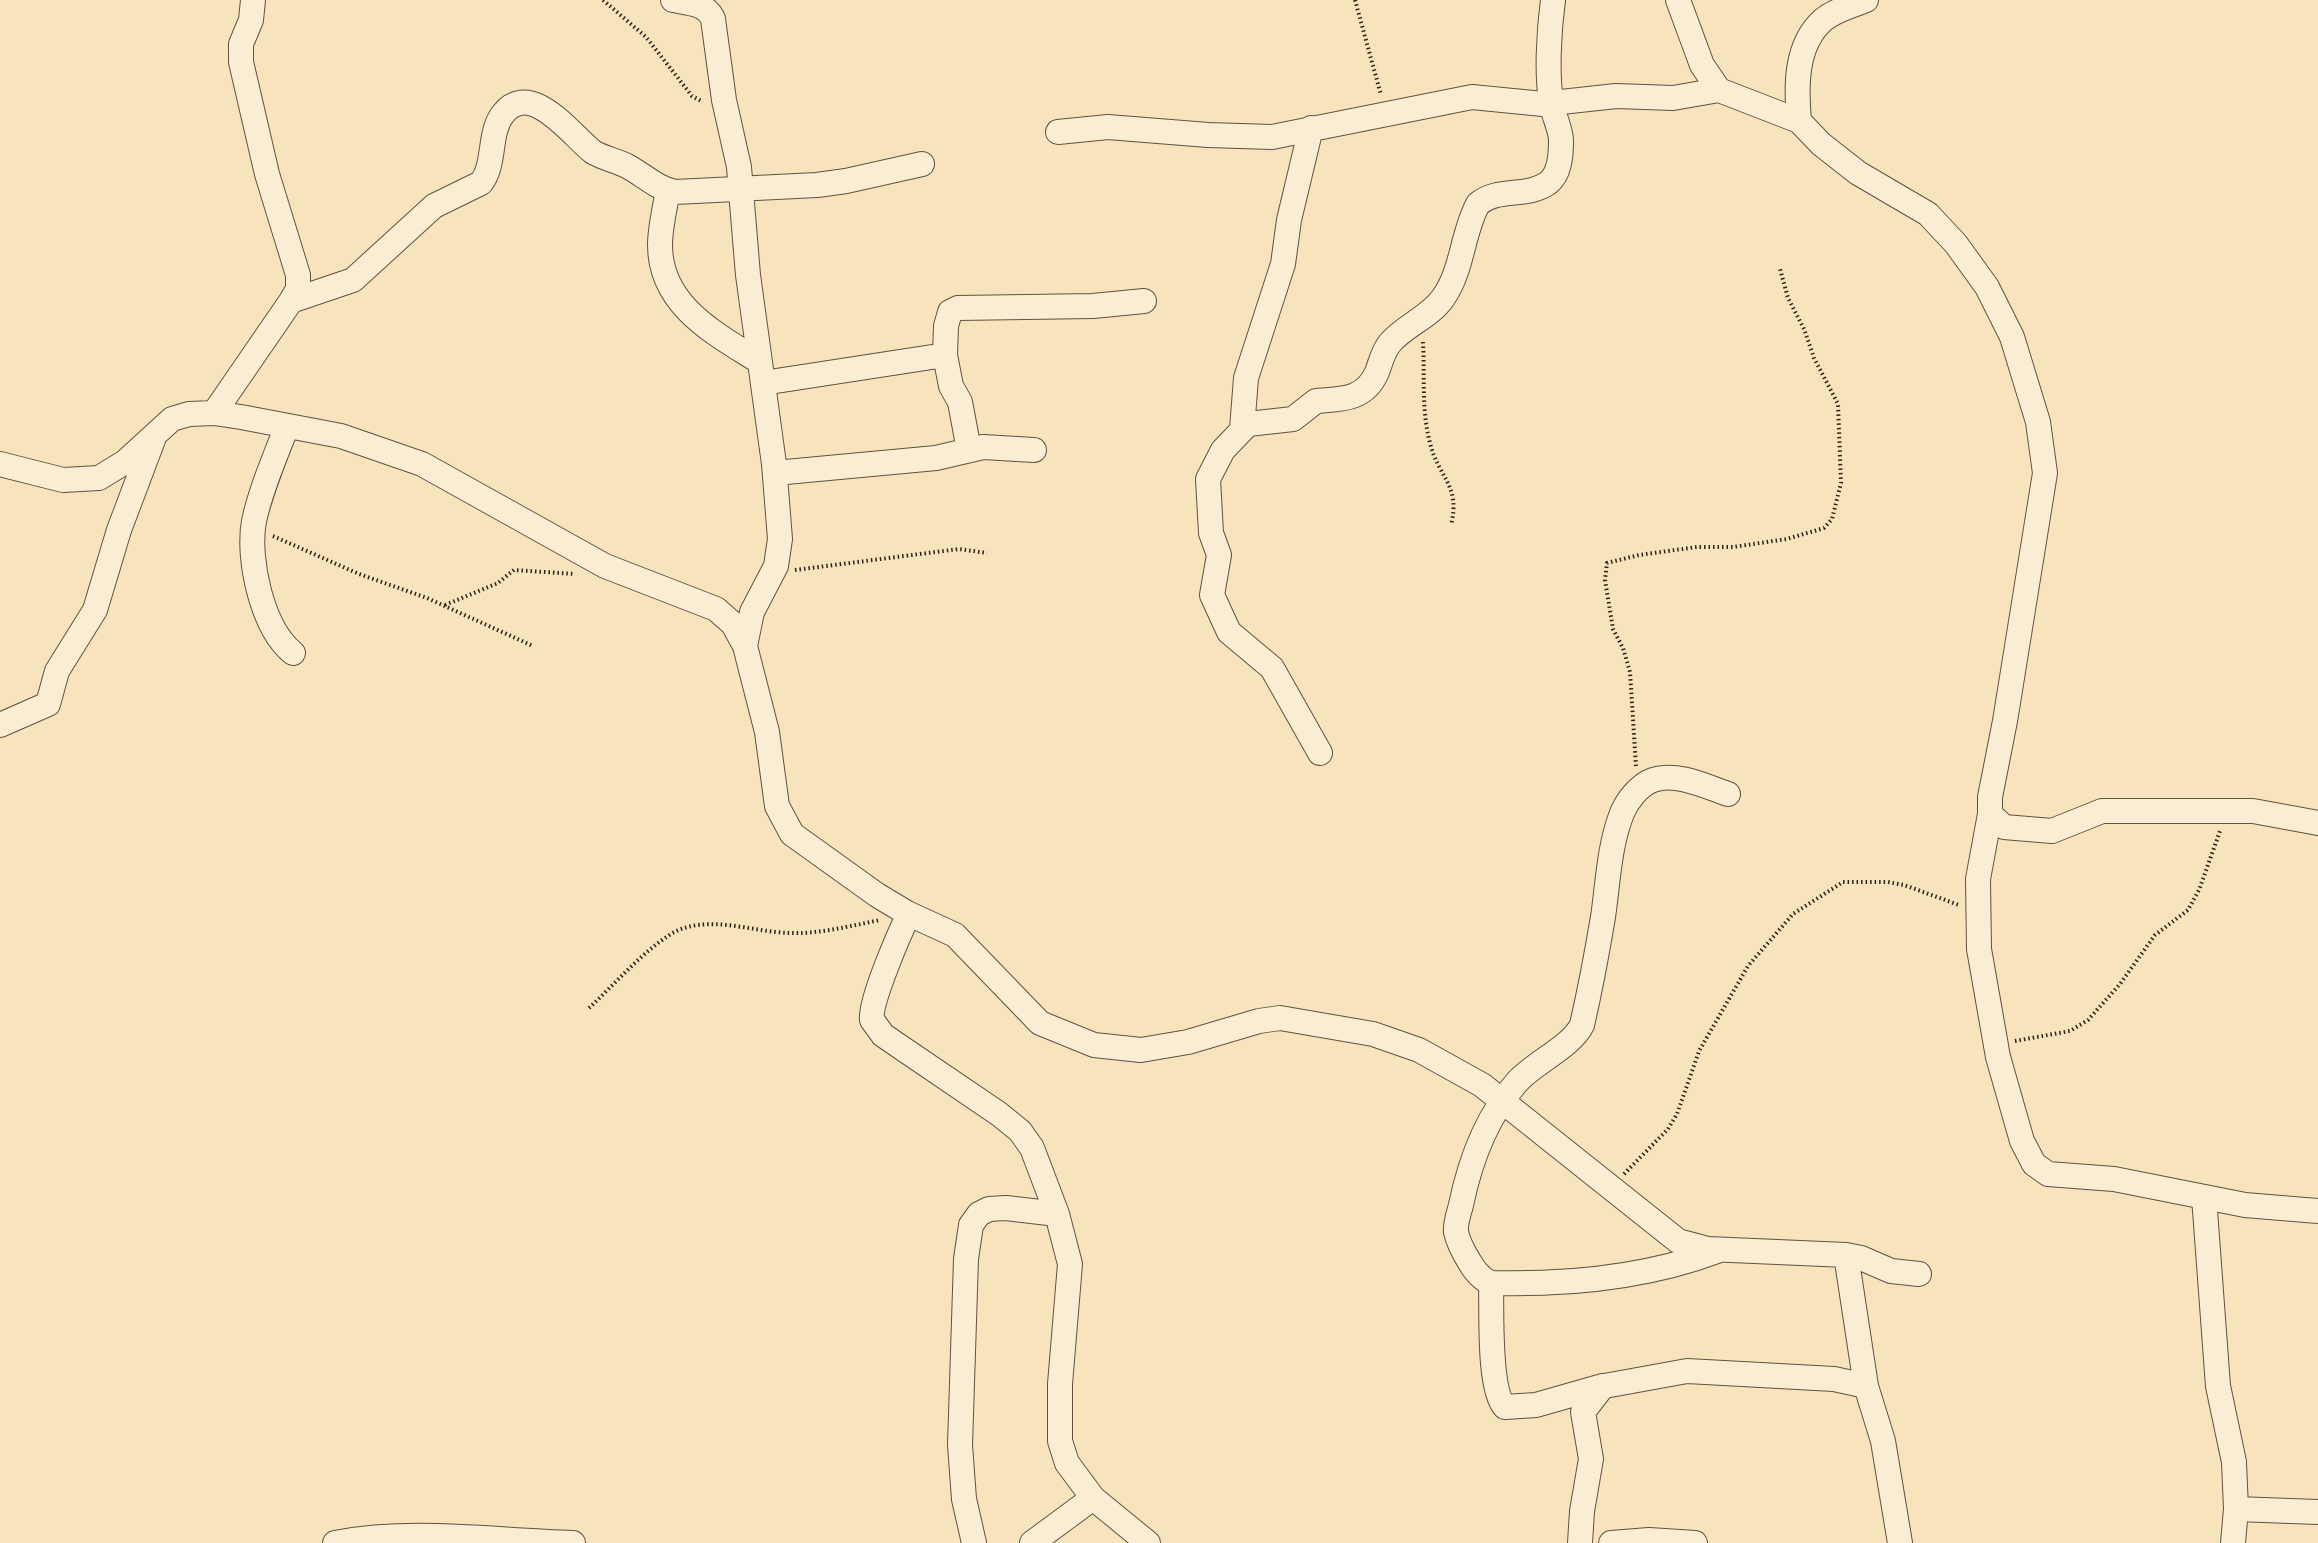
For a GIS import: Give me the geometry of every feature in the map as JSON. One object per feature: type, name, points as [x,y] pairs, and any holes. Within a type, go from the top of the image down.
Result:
[{"type":"street","points":[[214,413],[298,289],[298,275],[267,174],[241,62],[241,44],[251,20],[253,0]]},
{"type":"street","points":[[673,0],[702,3],[713,19],[741,189],[775,473],[779,555],[773,572],[752,612],[745,646]]},
{"type":"street","points":[[1320,753],[1272,668],[1229,632],[1212,595],[1219,555],[1211,532],[1208,479],[1214,463],[1242,429],[1250,423],[1293,419],[1316,402],[1354,397],[1372,382],[1388,345],[1415,325],[1444,297],[1455,274],[1478,204],[1500,194],[1533,190],[1543,186],[1557,172],[1561,141],[1552,104],[1550,27],[1554,0]]},
{"type":"street","points":[[1678,0],[1702,65],[1719,90]]},
{"type":"street","points":[[1799,122],[1797,95],[1800,62],[1808,41],[1824,19],[1866,0]]},
{"type":"street","points":[[1058,132],[1108,127],[1255,138],[1386,116],[1476,97],[1530,104],[1552,104],[1616,96],[1673,98],[1719,90],[1799,122],[1837,158],[1928,214],[1945,230],[1987,287],[2002,314],[2029,387],[2038,423],[2045,473],[2042,507],[2020,614],[2006,722],[1990,796],[1990,814],[1980,855],[1977,909],[1979,949],[1995,1041],[2022,1141],[2029,1158],[2043,1172],[2114,1179],[2245,1205],[2318,1211]]},
{"type":"street","points":[[291,301],[352,280],[434,206],[481,183],[500,120],[505,111],[516,104],[541,107],[562,121],[594,152],[629,167],[668,190],[688,192],[846,181],[922,164]]},
{"type":"street","points":[[1242,429],[1246,378],[1283,264],[1289,220],[1311,128]]},
{"type":"street","points":[[668,190],[660,244],[662,266],[674,292],[686,311],[703,327],[762,372],[945,355]]},
{"type":"street","points":[[969,450],[960,402],[951,386],[945,355],[948,315],[958,308],[1093,306],[1144,301]]},
{"type":"street","points":[[0,464],[44,477],[87,481],[99,478],[125,462],[177,416],[214,413],[341,436],[422,464],[605,566],[716,609],[733,624],[745,646],[767,732],[772,780],[782,817],[792,834],[908,914],[955,935],[1040,1023],[1094,1045],[1152,1049],[1188,1042],[1267,1019],[1298,1020],[1373,1034],[1419,1050],[1482,1085],[1678,1241],[1719,1250],[1846,1255],[1861,1258],[1892,1271],[1919,1274]]},
{"type":"street","points":[[287,426],[254,525],[253,547],[260,595],[271,624],[284,646],[293,653]]},
{"type":"street","points":[[0,725],[48,704],[57,671],[94,610],[119,530],[155,435]]},
{"type":"street","points":[[775,473],[906,461],[1005,446],[1034,450]]},
{"type":"street","points":[[1719,1250],[1688,1261],[1635,1274],[1545,1284],[1491,1283],[1483,1279],[1468,1261],[1456,1233],[1456,1225],[1466,1181],[1480,1141],[1502,1101],[1518,1080],[1574,1037],[1582,1026],[1603,916],[1610,863],[1622,813],[1635,793],[1649,782],[1665,778],[1688,780],[1728,794]]},
{"type":"street","points":[[1990,814],[2004,827],[2052,831],[2103,811],[2234,810],[2274,813],[2318,824]]},
{"type":"street","points":[[908,914],[874,1001],[871,1017],[874,1024],[896,1044],[999,1113],[1020,1131],[1037,1158],[1057,1214],[1070,1264],[1060,1384],[1060,1441],[1068,1462],[1094,1498],[1148,1543]]},
{"type":"street","points":[[2204,1197],[2218,1386],[2234,1462],[2236,1509],[2233,1543]]},
{"type":"street","points":[[974,1543],[964,1499],[960,1445],[966,1259],[971,1225],[979,1214],[989,1209],[1006,1208],[1057,1214]]},
{"type":"street","points":[[1846,1255],[1866,1386],[1883,1441],[1900,1543]]},
{"type":"street","points":[[1491,1283],[1493,1368],[1503,1407],[1536,1405],[1603,1386],[1687,1371],[1834,1379],[1866,1386]]},
{"type":"street","points":[[1580,1543],[1582,1511],[1591,1460],[1583,1412],[1603,1386]]},
{"type":"street","points":[[1032,1543],[1094,1498]]},
{"type":"street","points":[[2236,1509],[2318,1512]]},
{"type":"street","points":[[335,1543],[360,1538],[427,1535],[573,1543]]},
{"type":"street","points":[[1611,1543],[1649,1540],[1695,1543]]},
{"type":"path","points":[[603,0],[646,37],[692,96],[729,120]]},
{"type":"path","points":[[1355,0],[1386,116]]},
{"type":"path","points":[[1635,793],[1636,742],[1630,672],[1611,620],[1605,580],[1606,563],[1685,548],[1733,547],[1787,539],[1824,528],[1832,519],[1836,506],[1841,483],[1838,404],[1814,358],[1804,329],[1788,298],[1780,269]]},
{"type":"path","points":[[1415,325],[1423,339],[1422,381],[1430,444],[1455,496],[1451,525]]},
{"type":"path","points":[[254,525],[313,555],[445,606],[533,646]]},
{"type":"path","points":[[773,572],[959,549],[987,553]]},
{"type":"path","points":[[445,606],[498,583],[514,570],[552,575],[580,574]]},
{"type":"path","points":[[1995,1041],[2034,1040],[2070,1031],[2088,1020],[2120,984],[2155,935],[2188,910],[2199,890],[2216,836],[2234,810]]},
{"type":"path","points":[[1610,1187],[1668,1129],[1677,1114],[1699,1051],[1748,966],[1793,914],[1844,882],[1904,885],[1933,897],[1977,909]]},
{"type":"path","points":[[589,1008],[657,945],[672,934],[690,927],[718,925],[788,933],[817,933],[908,914]]}]
